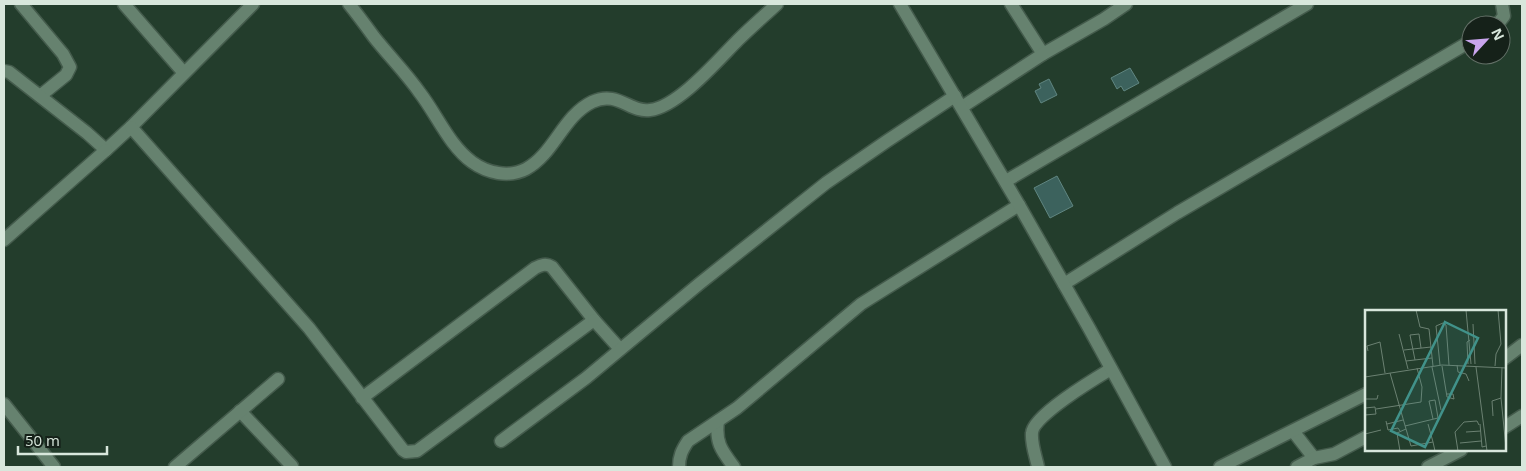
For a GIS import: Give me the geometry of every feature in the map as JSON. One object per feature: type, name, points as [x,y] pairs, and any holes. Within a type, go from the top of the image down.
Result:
[{"type":"street","points":[[21,4],[63,54],[70,67],[66,75],[40,96]]},
{"type":"street","points":[[124,4],[184,73]]},
{"type":"street","points":[[4,240],[131,127],[253,4]]},
{"type":"street","points":[[349,4],[420,92],[459,150],[473,163],[489,171],[506,174],[525,170],[536,162],[580,111],[593,102],[607,99],[621,100],[637,109],[649,111],[669,103],[689,88],[777,4]]},
{"type":"street","points":[[900,4],[1020,205],[1165,467]]},
{"type":"street","points":[[1010,4],[1043,54]]},
{"type":"street","points":[[501,441],[586,378],[699,284],[826,183],[873,150],[1019,71],[1043,54],[1126,4]]},
{"type":"street","points":[[1006,182],[1307,4]]},
{"type":"street","points":[[1064,284],[1177,213],[1461,47]]},
{"type":"street","points":[[4,71],[9,72],[40,96],[106,150]]},
{"type":"street","points":[[131,127],[309,328],[406,452],[417,451],[594,320]]},
{"type":"street","points":[[679,467],[679,458],[688,441],[737,408],[861,304],[1020,205]]},
{"type":"street","points":[[362,398],[541,265],[547,264],[552,267],[594,320],[620,349]]},
{"type":"street","points":[[1506,357],[1522,345]]},
{"type":"street","points":[[1038,467],[1032,432],[1034,425],[1073,393],[1111,369]]},
{"type":"street","points":[[175,467],[278,378]]},
{"type":"street","points":[[1220,467],[1365,395]]},
{"type":"street","points":[[4,404],[54,467]]},
{"type":"street","points":[[240,411],[292,466]]},
{"type":"street","points":[[1506,426],[1522,416]]},
{"type":"street","points":[[718,422],[716,433],[718,443],[734,467]]},
{"type":"street","points":[[1293,431],[1314,458]]},
{"type":"street","points":[[1297,467],[1314,458],[1334,454],[1365,438]]},
{"type":"street","points":[[1428,467],[1459,451]]},
{"type":"building","points":[[1130,68],[1139,83],[1124,91],[1121,86],[1117,89],[1111,78]]},
{"type":"building","points":[[1049,79],[1057,95],[1041,103],[1035,91],[1041,88],[1039,84]]},
{"type":"building","points":[[1057,176],[1073,206],[1050,218],[1034,188]]}]
